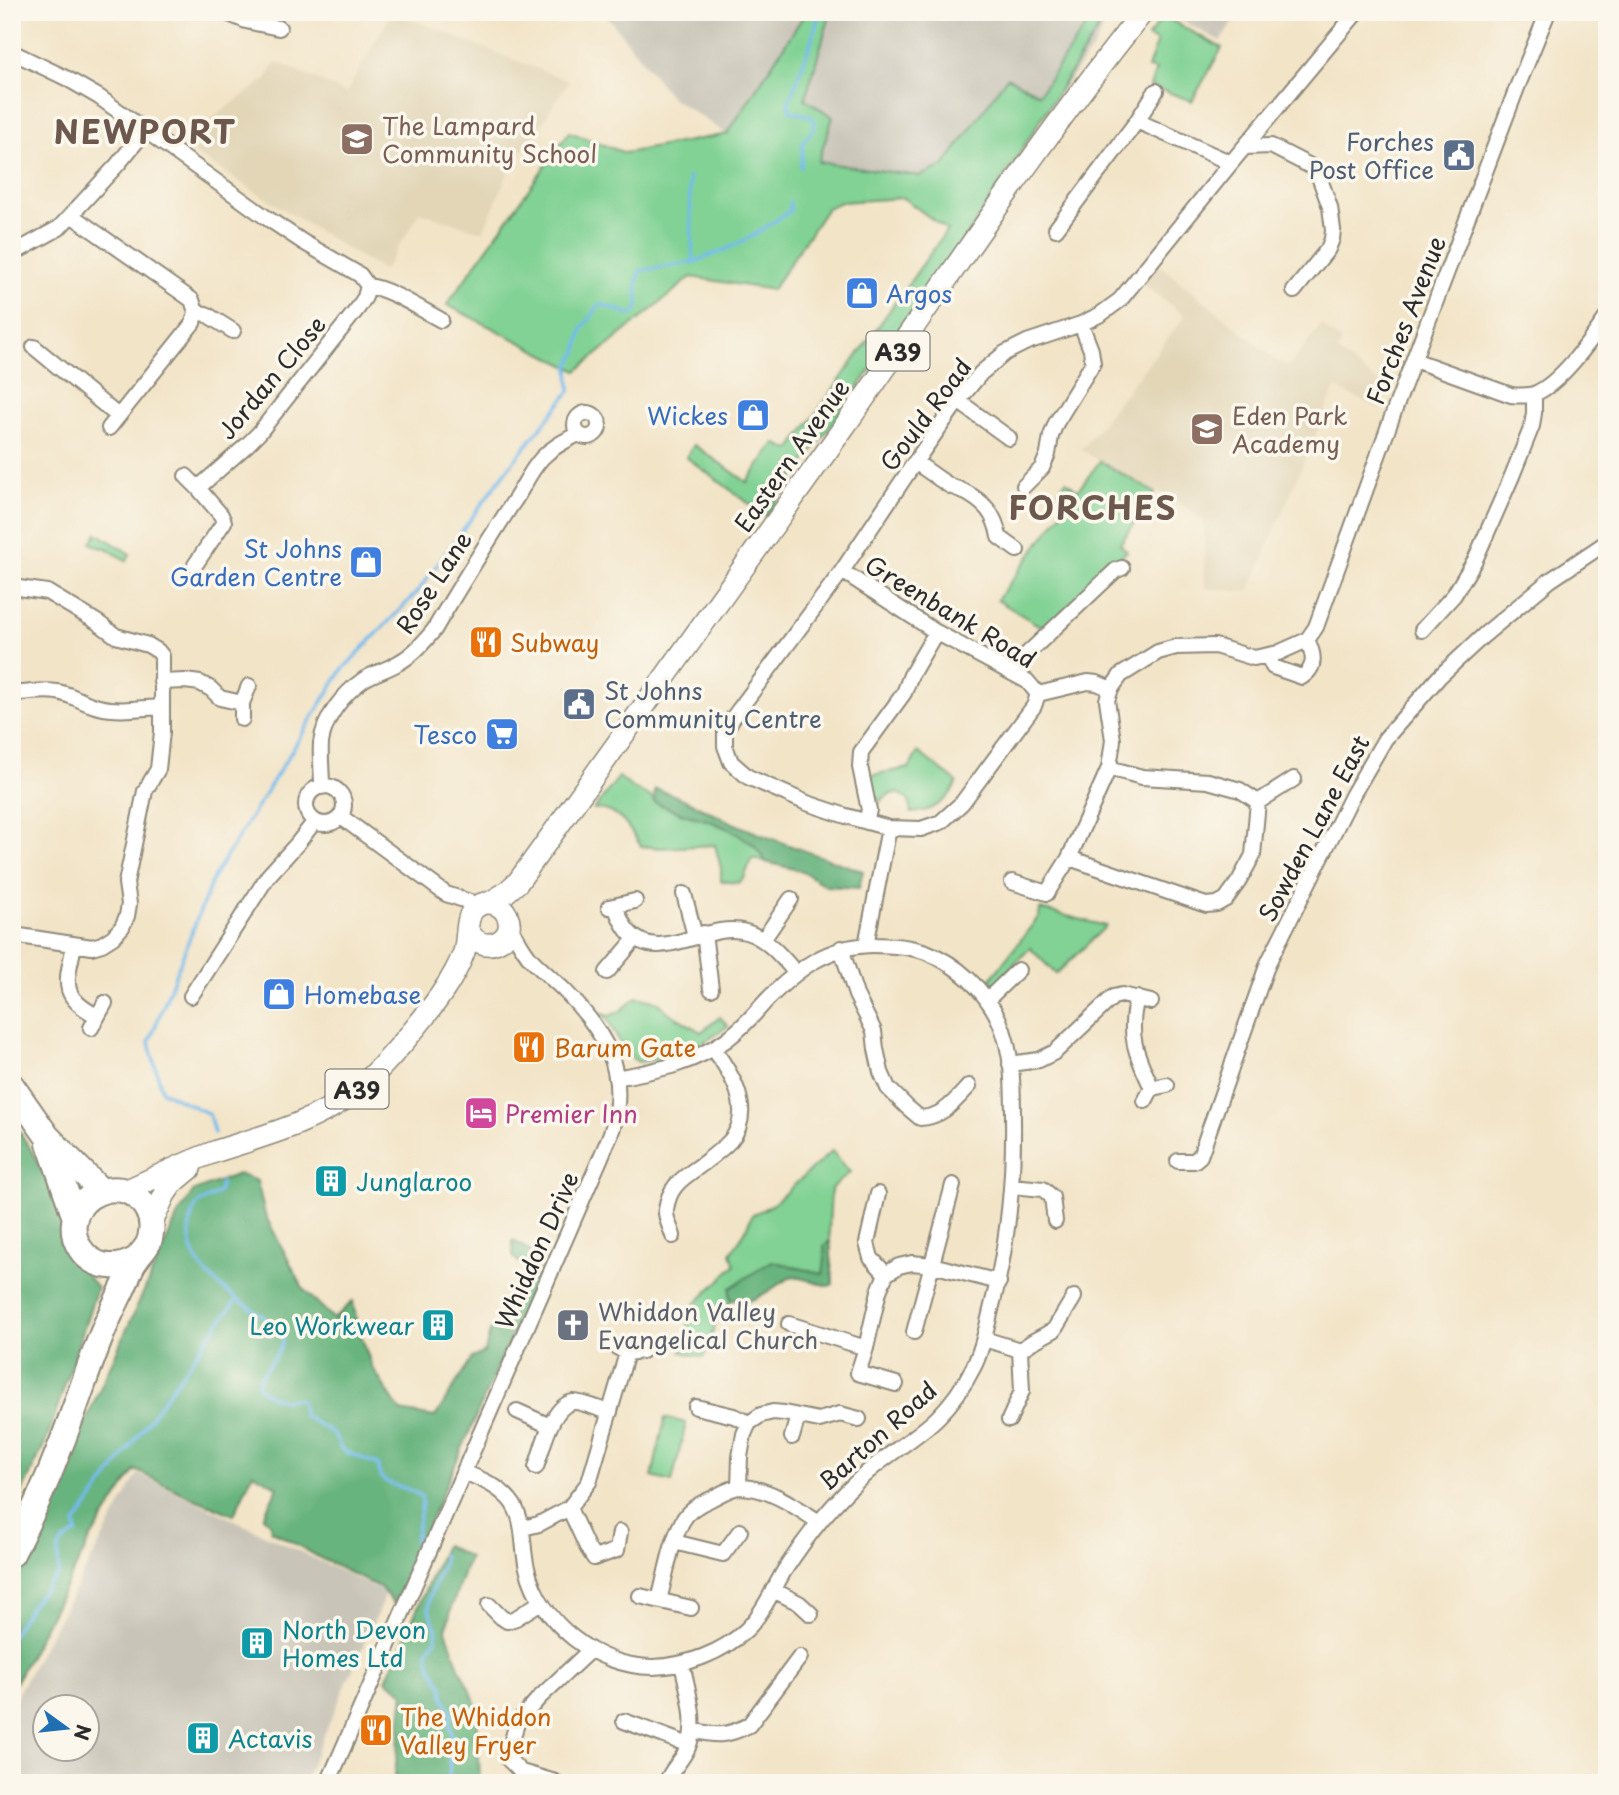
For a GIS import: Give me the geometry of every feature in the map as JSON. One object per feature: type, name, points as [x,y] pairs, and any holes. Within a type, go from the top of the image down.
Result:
[{"type":"highway","points":[[12,1086],[47,1136],[113,1191],[135,1196],[143,1204],[152,1224],[150,1240],[136,1259],[127,1265],[106,1267],[87,1257],[80,1249],[74,1229],[75,1218],[47,1136]]},
{"type":"highway","points":[[75,1218],[85,1201],[113,1191]]},
{"type":"highway","points":[[12,1554],[41,1495],[110,1316],[136,1259]]},
{"type":"highway","points":[[96,1263],[106,1279],[111,1298],[110,1316]]},
{"type":"main road","name":"Eastern Avenue","points":[[1106,58],[1128,12]]},
{"type":"main road","name":"Eastern Avenue","points":[[113,1191],[214,1152],[285,1129],[320,1112],[352,1093],[414,1030],[457,969],[495,922],[504,894],[518,882],[1019,178],[1106,58],[1143,12]]},
{"type":"main road","name":"Eastern Avenue","points":[[457,969],[465,948],[469,916],[475,908],[495,922]]},
{"type":"main road","points":[[468,928],[475,940],[495,922]]},
{"type":"main road","name":"Eastern Avenue","points":[[152,1224],[164,1194],[172,1184],[214,1152]]},
{"type":"street","points":[[224,12],[246,21],[279,28]]},
{"type":"street","name":"Gould Road","points":[[866,821],[807,803],[748,777],[731,762],[725,746],[725,731],[732,719],[842,571],[915,462],[981,373],[1005,352],[1081,324],[1120,300],[1357,12]]},
{"type":"street","name":"Forches Avenue","points":[[1307,640],[1316,627],[1546,13]]},
{"type":"street","points":[[12,52],[100,97],[283,229],[360,275],[368,286],[398,297],[441,320]]},
{"type":"street","points":[[1056,229],[1137,121],[1156,91]]},
{"type":"street","points":[[1137,121],[1231,163]]},
{"type":"street","points":[[1264,124],[1271,146]]},
{"type":"street","points":[[12,254],[59,228],[145,131]]},
{"type":"street","points":[[1244,147],[1271,146],[1316,169],[1330,207],[1333,230],[1328,249],[1294,290]]},
{"type":"street","points":[[34,347],[113,422],[193,323],[197,312],[192,300],[71,215]]},
{"type":"street","name":"Jordan Close","points":[[198,488],[259,433],[358,308],[368,286]]},
{"type":"street","points":[[197,312],[206,314],[233,331]]},
{"type":"street","points":[[1414,360],[1511,395],[1534,394],[1548,386],[1566,369],[1607,317]]},
{"type":"street","points":[[1024,486],[1042,468],[1056,423],[1093,363],[1081,324]]},
{"type":"street","points":[[1422,630],[1454,595],[1475,560],[1532,426],[1534,394]]},
{"type":"street","points":[[958,401],[1009,438]]},
{"type":"street","name":"Rose Lane","points":[[322,787],[321,740],[339,703],[364,679],[397,664],[424,642],[530,473],[543,456],[559,443],[578,434]]},
{"type":"street","points":[[915,462],[949,493],[963,491],[984,505],[994,518],[999,537],[1017,550]]},
{"type":"street","points":[[186,476],[221,515],[224,522],[195,565]]},
{"type":"street","name":"Sowden Lane East","points":[[1178,1161],[1195,1161],[1200,1156],[1268,963],[1353,794],[1385,739],[1439,677],[1484,635],[1549,581],[1607,542]]},
{"type":"street","points":[[1009,671],[1116,570],[1122,568]]},
{"type":"street","name":"Greenbank Road","points":[[842,571],[936,632],[1027,681],[1038,694],[1088,682],[1111,689]]},
{"type":"street","points":[[12,587],[47,592],[116,636],[148,645],[162,656],[159,769],[145,791],[126,883],[129,904],[122,927],[113,937],[92,947],[20,936],[12,931]]},
{"type":"street","points":[[936,632],[911,675],[904,693],[862,752],[860,767],[869,810],[866,821],[889,828],[921,829],[941,822],[962,803],[1034,706],[1038,694]]},
{"type":"street","points":[[1012,882],[1047,893],[1069,858],[1109,768],[1112,740],[1107,700],[1121,676],[1158,652],[1176,647],[1215,646],[1254,658],[1268,656],[1307,640],[1314,654],[1313,665],[1302,677],[1273,667],[1268,656]]},
{"type":"street","points":[[161,682],[200,683],[220,698],[242,703]]},
{"type":"street","points":[[242,719],[242,703],[249,687]]},
{"type":"street","points":[[14,697],[33,691],[55,691],[100,708],[161,707]]},
{"type":"street","points":[[1109,768],[1142,777],[1208,781],[1240,790],[1258,802]]},
{"type":"street","points":[[1258,802],[1294,779]]},
{"type":"street","points":[[322,787],[336,790],[341,795],[343,807],[340,816],[334,822],[326,824],[314,821],[307,812],[306,804],[307,797],[322,787]]},
{"type":"street","points":[[1069,858],[1194,902],[1217,904],[1226,899],[1253,855],[1258,802]]},
{"type":"street","points":[[340,816],[446,894],[473,903],[495,922]]},
{"type":"street","points":[[191,996],[263,883],[297,845],[314,821]]},
{"type":"street","points":[[866,945],[889,828]]},
{"type":"street","points":[[446,894],[468,928]]},
{"type":"street","points":[[684,894],[699,935],[711,989]]},
{"type":"street","points":[[763,940],[791,899]]},
{"type":"street","points":[[635,901],[610,907],[628,930],[646,944],[673,944],[699,935],[732,929],[748,932],[763,940],[796,973]]},
{"type":"street","name":"Whiddon Drive","points":[[328,1783],[613,1127],[617,1101],[616,1077],[607,1044],[563,989],[495,922]]},
{"type":"street","points":[[607,972],[636,938]]},
{"type":"street","points":[[74,945],[68,989],[82,1008],[98,1016]]},
{"type":"street","name":"Barton Road","points":[[464,1472],[495,1486],[512,1501],[523,1528],[527,1571],[541,1602],[559,1626],[574,1639],[610,1659],[651,1667],[682,1663],[704,1657],[725,1646],[747,1629],[819,1522],[853,1484],[936,1419],[975,1364],[999,1282],[1006,1237],[1014,1147],[1013,1084],[1006,1040],[998,1019],[982,992],[960,972],[926,953],[908,947],[866,945],[841,948],[811,962],[796,973],[747,1023],[713,1048],[683,1063],[616,1077]]},
{"type":"street","points":[[841,948],[856,995],[874,1031],[881,1072],[888,1088],[920,1118],[932,1117],[947,1108],[969,1086]]},
{"type":"street","points":[[988,1000],[1018,970]]},
{"type":"street","points":[[1010,1064],[1039,1060],[1055,1052],[1113,997],[1122,995],[1144,1000],[1133,1012],[1132,1030],[1135,1051],[1154,1091]]},
{"type":"street","points":[[673,1236],[665,1213],[670,1193],[683,1178],[731,1140],[740,1118],[738,1089],[713,1048]]},
{"type":"street","points":[[914,1332],[953,1185]]},
{"type":"street","points":[[1012,1186],[1043,1189],[1052,1197],[1055,1220]]},
{"type":"street","points":[[878,1194],[867,1243],[871,1258],[886,1274]]},
{"type":"street","points":[[896,1384],[858,1373],[879,1291],[886,1274],[912,1262],[999,1282]]},
{"type":"street","points":[[1020,1350],[1054,1330],[1074,1297]]},
{"type":"street","points":[[789,1324],[866,1348]]},
{"type":"street","points":[[984,1339],[1020,1350]]},
{"type":"street","points":[[613,1345],[626,1353],[642,1351]]},
{"type":"street","points":[[1009,1420],[1022,1391],[1020,1350]]},
{"type":"street","points":[[523,1528],[539,1524],[569,1508],[589,1482],[626,1353]]},
{"type":"street","points":[[536,1466],[550,1426],[561,1408],[572,1402],[610,1412]]},
{"type":"street","points":[[696,1407],[734,1416],[749,1423]]},
{"type":"street","points":[[517,1411],[550,1426]]},
{"type":"street","points":[[739,1487],[741,1446],[749,1423],[761,1415],[773,1412],[819,1420],[840,1414],[859,1419]]},
{"type":"street","points":[[793,1437],[798,1416]]},
{"type":"street","points":[[659,1600],[674,1542],[686,1515],[726,1491],[739,1487],[774,1495],[819,1522]]},
{"type":"street","points":[[569,1508],[594,1558],[617,1550],[620,1532]]},
{"type":"street","points":[[674,1542],[723,1554],[740,1531]]},
{"type":"street","points":[[774,1590],[799,1603],[811,1614]]},
{"type":"street","points":[[640,1595],[691,1608]]},
{"type":"street","points":[[489,1605],[507,1621],[541,1602]]},
{"type":"street","points":[[555,1782],[521,1772],[507,1758],[517,1723],[539,1698],[586,1654],[588,1648]]},
{"type":"street","points":[[624,1721],[691,1737],[737,1732],[749,1725],[800,1657]]},
{"type":"street","points":[[666,1783],[691,1737],[692,1709],[682,1663]]},
{"type":"shaded area","name":"The Lampard Community School","points":[[392,12],[569,81],[534,135],[513,161],[483,232],[420,212],[384,270],[178,143],[265,80],[277,62],[346,93]]},
{"type":"shaded area","points":[[604,12],[1111,12],[1094,47],[1059,93],[1021,126],[977,153],[920,176],[836,178],[727,134],[671,97]]},
{"type":"shaded area","points":[[1166,12],[1241,12],[1220,41]]},
{"type":"shaded area","name":"Eden Park Academy","points":[[1158,264],[1279,362],[1289,366],[1321,325],[1341,341],[1338,352],[1388,390],[1380,409],[1335,388],[1249,592],[1205,588],[1204,522],[1157,490],[1155,493],[1081,450],[1185,316],[1143,284]]},
{"type":"shaded area","points":[[138,1474],[386,1593],[303,1783],[12,1783],[12,1704]]},
{"type":"green space","points":[[806,12],[831,12],[805,99],[833,117],[818,162],[920,176],[944,166],[1007,77],[1039,94],[1086,26],[1074,12],[1109,12],[967,236],[766,516],[686,457],[694,445],[747,482],[775,443],[790,450],[947,230],[903,198],[841,202],[827,208],[772,290],[691,277],[577,371],[447,305],[569,132],[625,153],[727,134]]},
{"type":"green space","points":[[1163,16],[1222,48],[1192,101],[1150,86],[1156,70],[1148,68],[1157,41],[1148,37]]},
{"type":"green space","points":[[1100,461],[1155,493],[1120,544],[1127,551],[1045,629],[997,600],[1069,503],[1058,492],[1066,481],[1078,490]]},
{"type":"green space","points":[[97,533],[130,554],[127,561],[106,548],[91,543]]},
{"type":"green space","points":[[918,752],[957,782],[950,795],[932,808],[911,813],[909,801],[898,793],[890,794],[880,802],[873,794],[871,775],[909,768]]},
{"type":"green space","points":[[619,777],[631,787],[651,797],[654,802],[731,830],[754,845],[766,862],[752,858],[744,878],[738,883],[721,881],[721,868],[715,845],[660,848],[641,846],[617,816],[594,809]]},
{"type":"green space","points":[[655,789],[677,796],[755,832],[863,871],[859,888],[826,886],[802,871],[766,862],[754,845],[731,830],[654,802]]},
{"type":"green space","points":[[1040,909],[1106,926],[1056,974],[1030,948],[991,988],[987,984],[1039,916]]},
{"type":"green space","points":[[637,997],[658,1002],[668,1012],[701,1032],[720,1017],[728,1026],[686,1051],[638,1062],[625,1053],[608,1020],[600,1012],[609,1016],[619,1012]]},
{"type":"green space","points":[[12,1119],[54,1194],[65,1222],[66,1249],[97,1288],[47,1439],[12,1513],[12,1187],[15,1183],[12,1175]]},
{"type":"green space","points":[[832,1151],[850,1172],[831,1189],[829,1229],[833,1284],[828,1286],[774,1270],[735,1297],[719,1314],[704,1357],[681,1352],[693,1306],[735,1265],[731,1253],[752,1215],[772,1205]]},
{"type":"green space","points":[[238,1174],[257,1181],[265,1215],[304,1290],[334,1319],[353,1301],[357,1324],[372,1367],[400,1411],[435,1417],[472,1358],[485,1352],[490,1331],[506,1314],[519,1292],[526,1268],[513,1257],[513,1240],[542,1259],[538,1275],[394,1604],[381,1588],[271,1530],[270,1523],[263,1517],[278,1487],[253,1473],[234,1515],[135,1470],[91,1538],[12,1689],[12,1567],[69,1458],[179,1213],[194,1191]]},
{"type":"green space","points":[[830,1241],[833,1284],[828,1286],[794,1276],[755,1299],[738,1301],[730,1298],[730,1288],[772,1261],[823,1274],[824,1246]]},
{"type":"green space","points":[[665,1418],[686,1423],[672,1482],[652,1477]]},
{"type":"green space","points":[[445,1545],[469,1557],[446,1630],[459,1667],[477,1705],[480,1783],[394,1783],[404,1693],[386,1680]]},
{"type":"waterway","points":[[801,167],[803,142],[813,130],[815,122],[810,116],[791,111],[788,104],[820,12]]},
{"type":"waterway","points":[[689,177],[693,262]]},
{"type":"waterway","points":[[214,1133],[209,1114],[162,1091],[149,1043],[213,878],[342,670],[418,591],[506,471],[570,391],[569,366],[577,352],[582,329],[600,304],[632,315],[638,304],[637,282],[640,271],[693,262],[720,252],[751,237],[790,211],[790,202]]},
{"type":"waterway","points":[[12,1635],[33,1602],[59,1573],[58,1553],[61,1544],[77,1533],[75,1524],[237,1299],[202,1267],[196,1258],[190,1237],[193,1212],[199,1203],[219,1192],[221,1182]]},
{"type":"waterway","points":[[237,1299],[273,1324],[282,1337],[280,1348],[261,1376],[258,1386],[266,1394],[278,1399],[299,1399],[303,1415],[334,1434],[341,1449],[374,1463],[384,1480],[421,1496],[415,1541]]},
{"type":"waterway","points":[[443,1555],[444,1561],[430,1596],[429,1610],[436,1629],[436,1639],[428,1654],[431,1668],[443,1686],[443,1696],[452,1713],[449,1723],[453,1739],[448,1753],[450,1768],[447,1783]]},
{"type":"place","name":"The Lampard Community School","points":[[357,139]]},
{"type":"place","name":"Forches Post Office","points":[[1459,155]]},
{"type":"place","name":"Argos","points":[[862,293]]},
{"type":"place","name":"Wickes","points":[[753,415]]},
{"type":"place","name":"Eden Park Academy","points":[[1207,429]]},
{"type":"place","name":"St Johns Garden Centre","points":[[366,562]]},
{"type":"place","name":"Subway","points":[[486,642]]},
{"type":"place","name":"St Johns Community Centre","points":[[579,704]]},
{"type":"place","name":"Tesco","points":[[502,734]]},
{"type":"place","name":"Homebase","points":[[279,994]]},
{"type":"place","name":"Barum Gate","points":[[529,1047]]},
{"type":"place","name":"Premier Inn","points":[[481,1113]]},
{"type":"place","name":"Junglaroo","points":[[331,1181]]},
{"type":"place","name":"Leo Workwear","points":[[438,1325]]},
{"type":"place","name":"Whiddon Valley Evangelical Church","points":[[573,1325]]},
{"type":"place","name":"North Devon Homes Ltd","points":[[257,1643]]},
{"type":"place","name":"The Whiddon Valley Fryer","points":[[376,1730]]},
{"type":"place","name":"Actavis","points":[[203,1738]]},
{"type":"district","name":"NEWPORT","points":[[145,131]]},
{"type":"district","name":"FORCHES","points":[[1093,507]]}]
